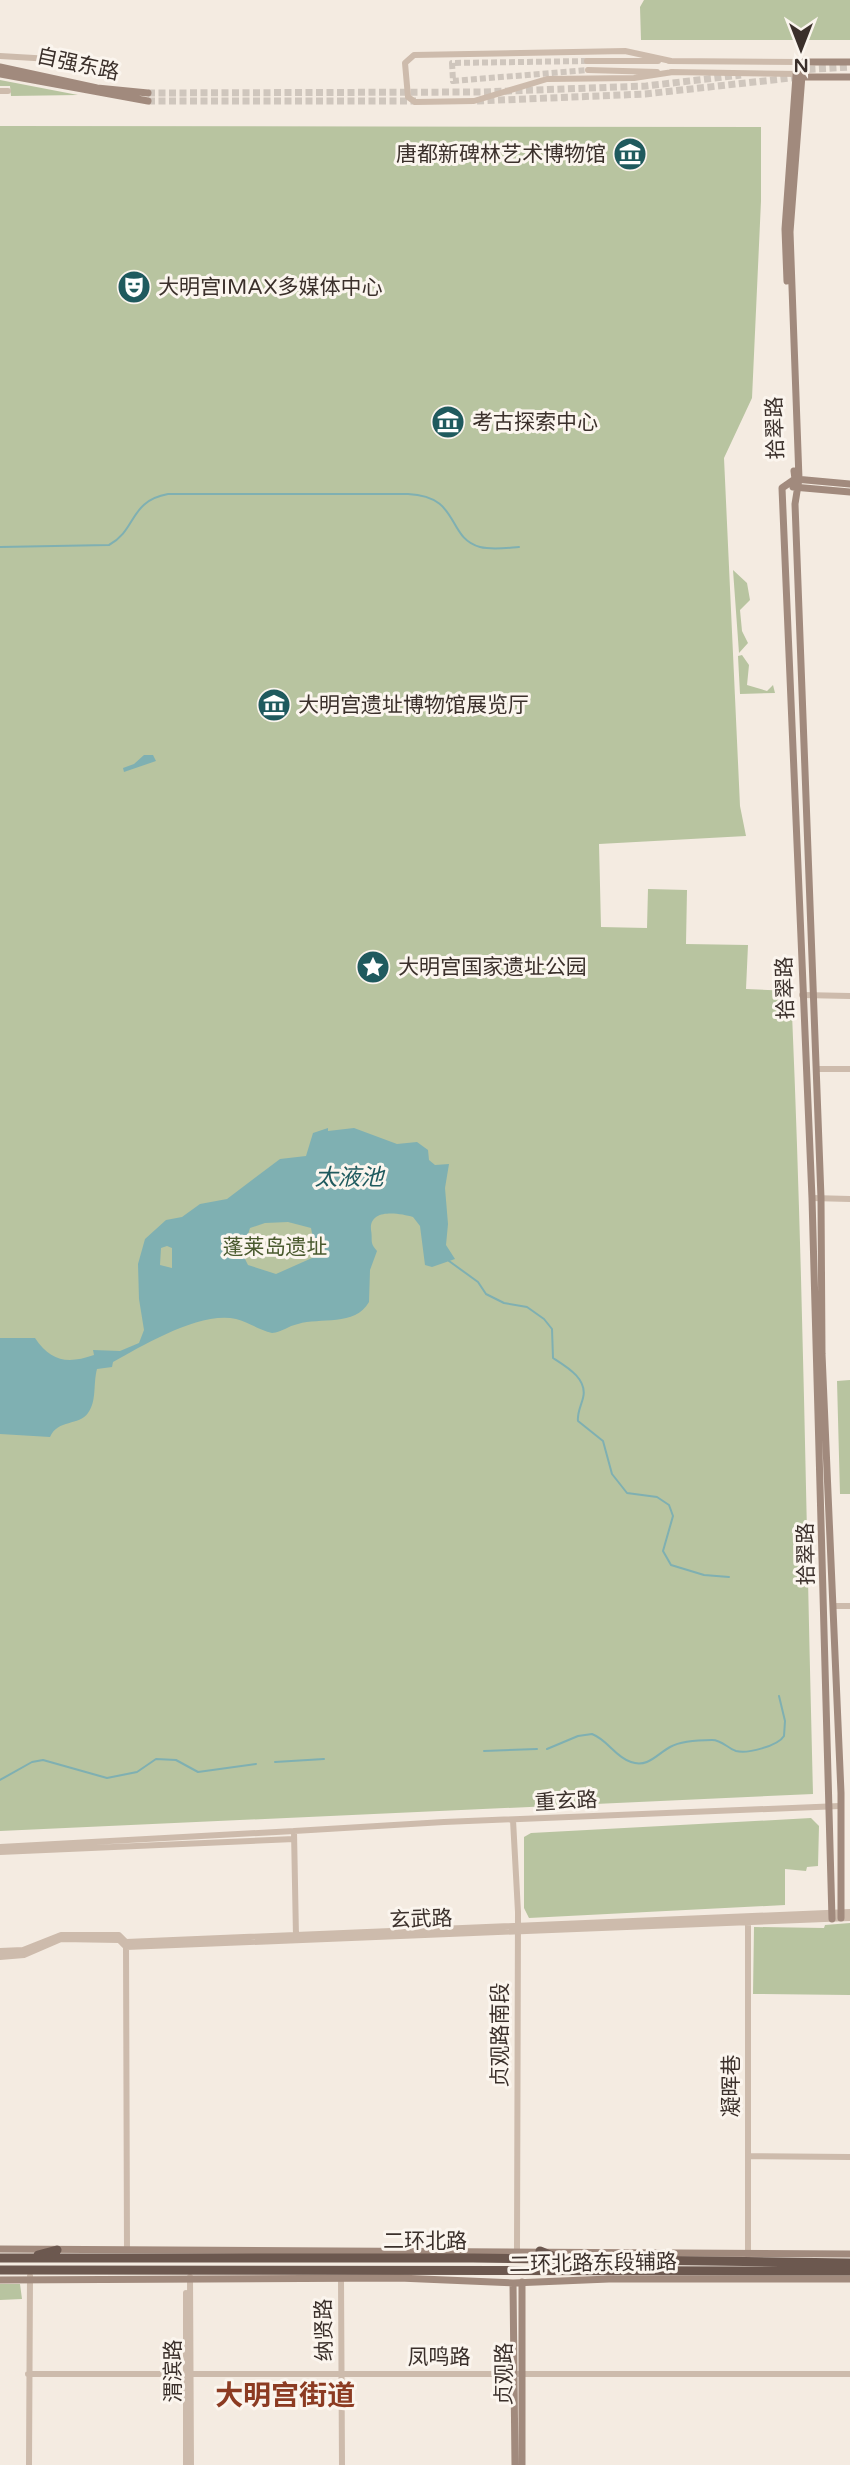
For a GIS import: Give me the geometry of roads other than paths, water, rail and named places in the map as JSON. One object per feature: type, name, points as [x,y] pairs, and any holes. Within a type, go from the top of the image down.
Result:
[{"type":"highway","points":[[22,2258],[57,2250]]},
{"type":"highway","points":[[473,2258],[495,2250]]},
{"type":"highway","points":[[540,2251],[565,2261]]},
{"type":"highway","name":"二环北路","points":[[0,2257],[473,2258],[850,2263]]},
{"type":"highway","name":"二环北路","points":[[0,2272],[850,2271]]},
{"type":"main road","points":[[800,62],[850,62]]},
{"type":"main road","name":"拾翠路","points":[[800,62],[790,232],[797,482],[795,504],[817,1069],[822,1354],[846,1915]]},
{"type":"main road","name":"自强东路","points":[[0,67],[148,97],[0,74]]},
{"type":"main road","points":[[801,74],[850,77]]},
{"type":"main road","points":[[797,482],[850,484]]},
{"type":"main road","points":[[797,482],[850,492]]},
{"type":"main road","name":"拾翠路","points":[[797,482],[782,488],[812,1198],[832,1916]]},
{"type":"main road","name":"二环北路东段辅路","points":[[0,2249],[495,2250],[580,2255],[850,2255]]},
{"type":"main road","points":[[418,2270],[488,2282]]},
{"type":"main road","points":[[548,2281],[604,2272]]},
{"type":"main road","name":"二环北路东段辅路","points":[[0,2280],[28,2274],[513,2283],[850,2279]]},
{"type":"main road","name":"贞观路","points":[[513,2283],[523,2465]]},
{"type":"main road","name":"贞观路","points":[[515,2465],[522,2283]]},
{"type":"street","points":[[671,61],[625,51],[414,55],[405,63],[406,90],[415,102],[474,101],[547,79],[634,78],[673,72]]},
{"type":"street","points":[[0,56],[85,61]]},
{"type":"street","points":[[587,61],[800,62]]},
{"type":"street","points":[[589,71],[801,74]]},
{"type":"street","points":[[802,995],[850,996]]},
{"type":"street","points":[[817,1069],[850,1069]]},
{"type":"street","points":[[812,1198],[850,1199]]},
{"type":"street","points":[[834,1606],[850,1606]]},
{"type":"street","name":"重玄路","points":[[0,1850],[294,1835],[513,1820],[840,1806]]},
{"type":"street","name":"贞观路南段","points":[[513,1820],[518,1930],[517,2251]]},
{"type":"street","points":[[294,1835],[296,1938]]},
{"type":"street","name":"玄武路","points":[[0,1957],[24,1955],[61,1939],[119,1940],[126,1945],[846,1915]]},
{"type":"street","name":"凝晖巷","points":[[748,1918],[748,2255]]},
{"type":"street","name":"玄武路","points":[[0,1951],[23,1950],[61,1935],[119,1935],[126,1945]]},
{"type":"street","points":[[126,1945],[127,2250]]},
{"type":"street","points":[[748,2156],[850,2157]]},
{"type":"street","points":[[28,2274],[29,2465]]},
{"type":"street","name":"渭滨路","points":[[188,2277],[188,2465]]},
{"type":"street","name":"纳贤路","points":[[341,2278],[342,2465]]},
{"type":"street","name":"凤鸣路","points":[[28,2374],[850,2374]]},
{"type":"water","points":[[144,755],[153,755],[156,761],[124,772],[123,768],[134,764]]},
{"type":"water","name":"太液池","points":[[328,1128],[328,1131],[354,1128],[397,1144],[417,1142],[428,1150],[429,1160],[435,1165],[449,1164],[445,1188],[448,1224],[446,1245],[455,1259],[432,1267],[425,1265],[420,1226],[413,1217],[400,1214],[380,1215],[372,1223],[371,1230],[372,1243],[377,1251],[370,1270],[369,1302],[355,1315],[336,1320],[307,1322],[272,1333],[236,1319],[206,1320],[189,1325],[140,1347],[113,1362],[112,1367],[97,1369],[94,1398],[88,1413],[79,1420],[58,1427],[50,1437],[0,1434],[0,1338],[35,1338],[47,1352],[68,1360],[94,1355],[93,1350],[120,1351],[139,1343],[144,1330],[139,1299],[138,1264],[145,1239],[166,1220],[182,1217],[200,1204],[227,1199],[280,1159],[306,1156],[313,1133]],"holes":[[[288,1222],[311,1228],[316,1253],[312,1258],[276,1274],[248,1265],[242,1253],[250,1228],[265,1223]],[[161,1248],[172,1248],[172,1268],[160,1265]]]},
{"type":"waterway","points":[[0,547],[109,545],[125,532],[146,503],[168,494],[425,496],[445,509],[469,542],[489,548],[519,547]]},
{"type":"waterway","points":[[449,1261],[478,1282],[486,1294],[504,1303],[527,1307],[544,1319],[552,1329],[553,1358],[575,1374],[584,1391],[578,1421],[603,1441],[612,1474],[627,1493],[657,1497],[669,1505],[673,1516],[663,1551],[671,1565],[704,1575],[729,1577]]},
{"type":"waterway","points":[[547,1749],[578,1736],[592,1734],[625,1760],[637,1763],[647,1762],[674,1745],[690,1741],[716,1740],[736,1751],[754,1750],[776,1743],[784,1736],[785,1721],[779,1696]]},
{"type":"waterway","points":[[484,1751],[537,1749]]},
{"type":"waterway","points":[[0,1780],[32,1762],[43,1760],[107,1778],[137,1772],[156,1759],[176,1760],[198,1772],[256,1764]]},
{"type":"waterway","points":[[275,1762],[324,1759]]},
{"type":"tunnel","points":[[587,61],[452,63],[453,81],[588,70]]},
{"type":"tunnel","points":[[798,70],[850,67]]},
{"type":"tunnel","points":[[148,93],[481,92],[646,86],[741,75]]},
{"type":"tunnel","points":[[477,101],[645,94],[800,77]]},
{"type":"tunnel","points":[[148,101],[416,101]]},
{"type":"place","name":"唐都新碑林艺术博物馆","points":[[630,154]]},
{"type":"place","name":"大明宫IMAX多媒体中心","points":[[134,287]]},
{"type":"place","name":"考古探索中心","points":[[448,422]]},
{"type":"place","name":"大明宫遗址博物馆展览厅","points":[[274,705]]},
{"type":"place","name":"大明宫国家遗址公园","points":[[373,967]]},
{"type":"district","name":"大明宫街道","points":[[285,2395]]},
{"type":"park label","name":"蓬莱岛遗址","points":[[275,1247]]}]
